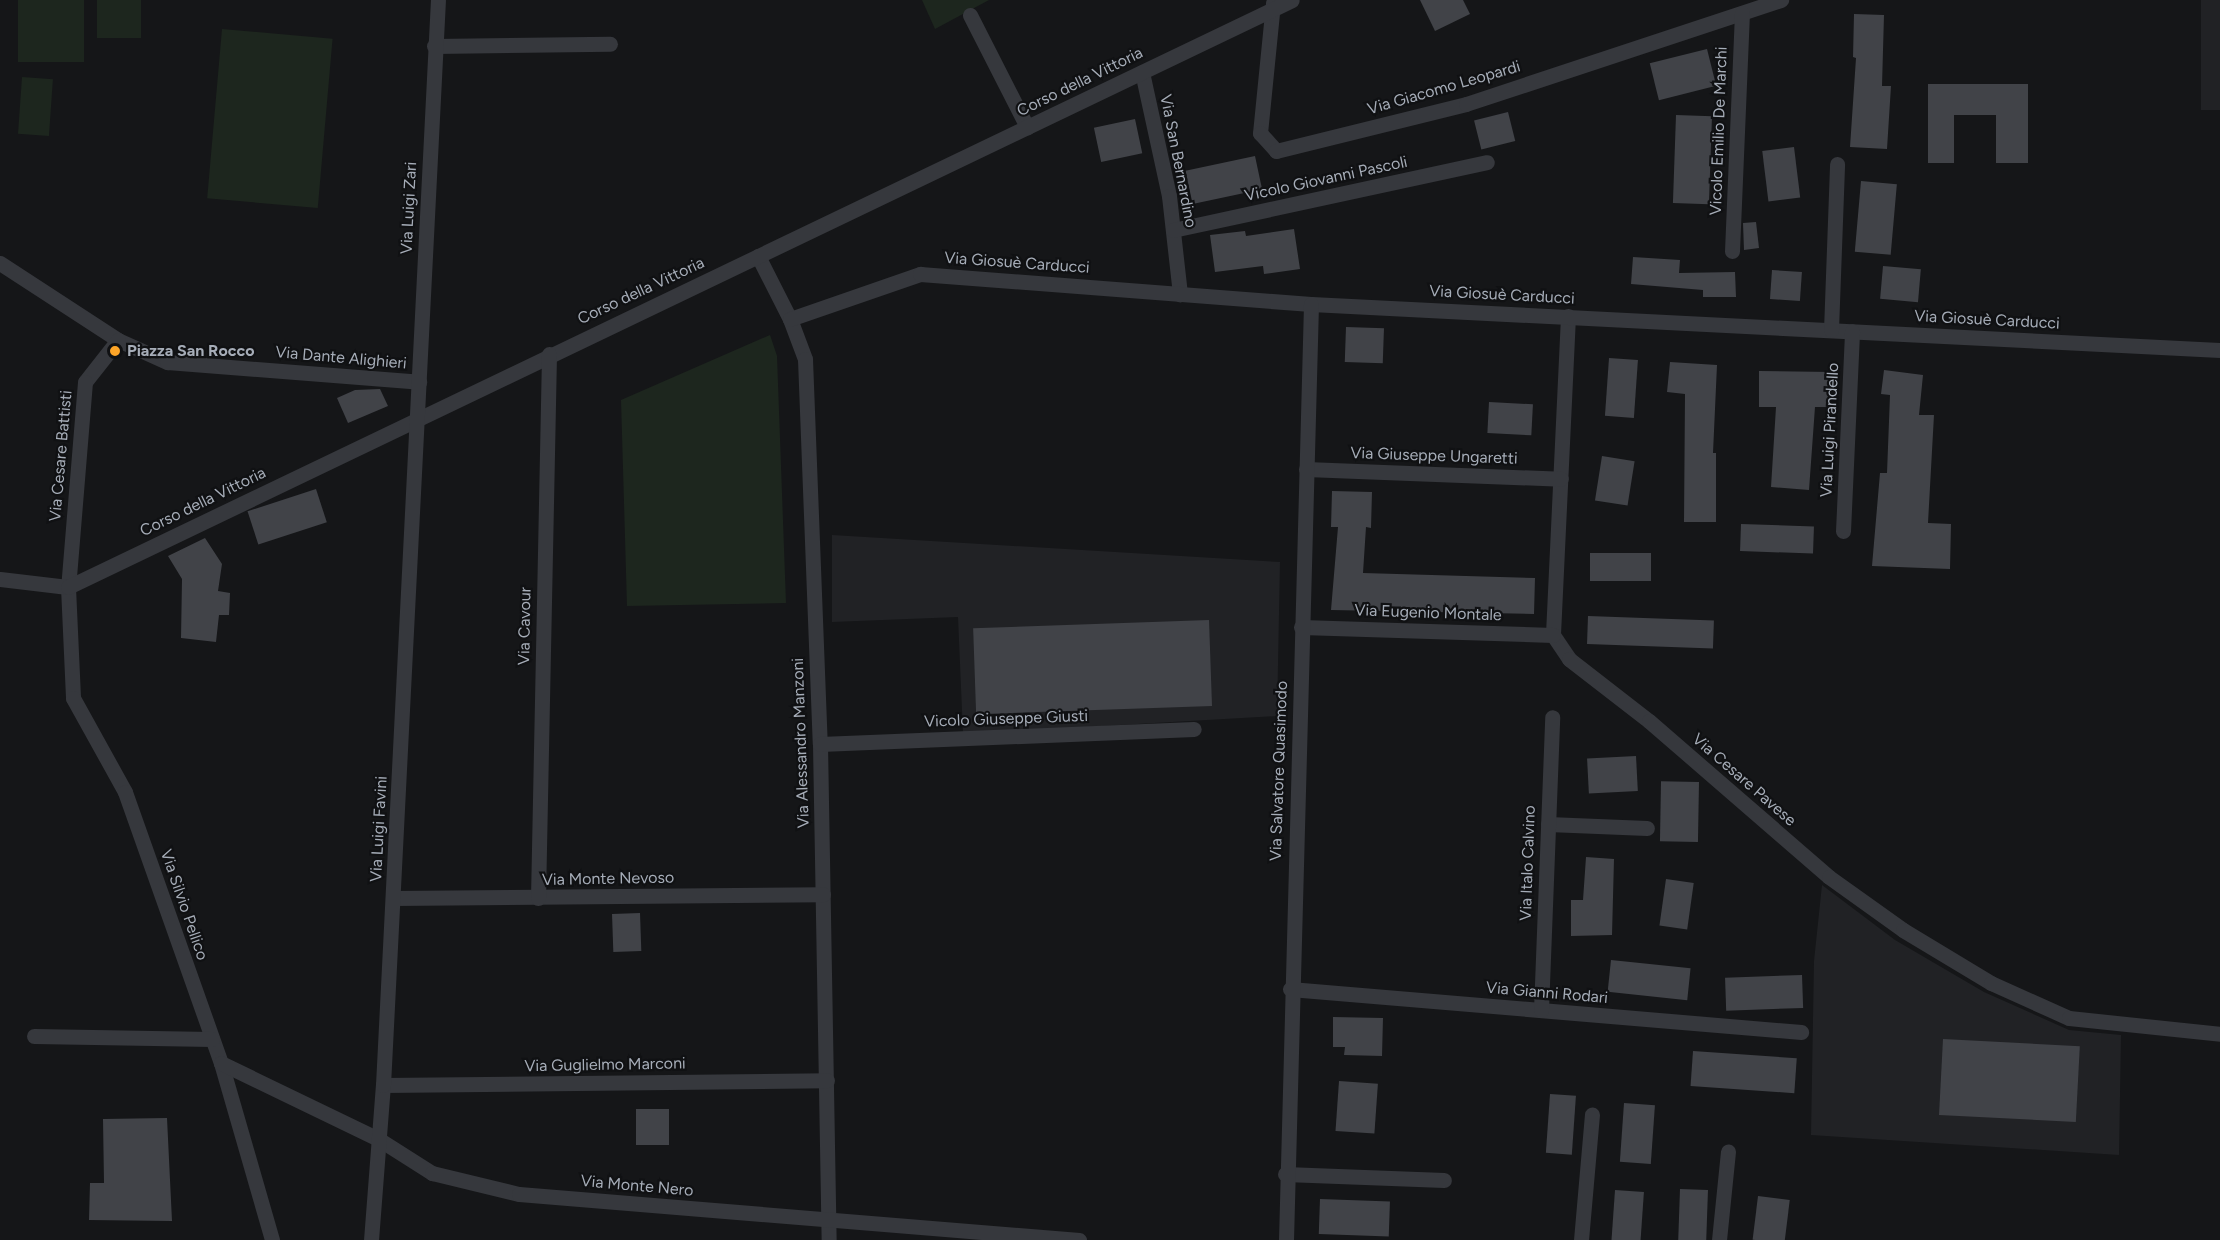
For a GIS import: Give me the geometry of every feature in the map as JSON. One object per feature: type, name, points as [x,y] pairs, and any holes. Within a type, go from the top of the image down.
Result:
[{"type":"street","name":"Via Luigi Zari","points":[[417,419],[438,0]]},
{"type":"street","name":"Corso della Vittoria","points":[[68,586],[1142,72],[1273,4],[1292,0]]},
{"type":"street","name":"Via Giacomo Leopardi","points":[[1273,4],[1260,134],[1276,151],[1466,104],[1742,13],[1760,3],[1780,0]]},
{"type":"street","name":"Vicolo Emilio De Marchi","points":[[1732,251],[1742,13]]},
{"type":"street","points":[[970,15],[1027,127]]},
{"type":"street","points":[[434,46],[610,44]]},
{"type":"street","name":"Via San Bernardino","points":[[1142,72],[1169,196],[1180,294]]},
{"type":"street","name":"Vicolo Giovanni Pascoli","points":[[1173,230],[1487,162]]},
{"type":"street","points":[[1831,330],[1838,164]]},
{"type":"street","name":"Via Alessandro Manzoni","points":[[758,256],[790,319],[805,359],[820,744],[829,1240]]},
{"type":"street","name":"Via Dante Alighieri","points":[[0,263],[118,340],[167,362],[419,382]]},
{"type":"street","name":"Via Giosuè Carducci","points":[[790,319],[920,274],[1311,304],[2220,351]]},
{"type":"street","name":"Via Salvatore Quasimodo","points":[[1286,1240],[1285,1174],[1311,304]]},
{"type":"street","points":[[1553,635],[1568,316]]},
{"type":"street","name":"Via Luigi Pirandello","points":[[1843,531],[1852,331]]},
{"type":"street","name":"Via Cesare Battisti","points":[[68,586],[85,382],[118,340]]},
{"type":"street","name":"Via Cavour","points":[[538,898],[549,354]]},
{"type":"street","name":"Via Luigi Favini","points":[[371,1240],[380,1140],[417,419]]},
{"type":"street","name":"Via Giuseppe Ungaretti","points":[[1306,470],[1561,479]]},
{"type":"street","points":[[0,579],[68,586]]},
{"type":"street","name":"Via Silvio Pellico","points":[[68,586],[73,699],[125,792],[221,1064],[272,1240]]},
{"type":"street","name":"Via Eugenio Montale","points":[[1302,627],[1553,635]]},
{"type":"street","name":"Via Cesare Pavese","points":[[1553,635],[1569,659],[1649,722],[1829,877],[1913,936],[1991,983],[2069,1018],[2220,1034]]},
{"type":"street","name":"Via Italo Calvino","points":[[1541,1010],[1552,717]]},
{"type":"street","name":"Vicolo Giuseppe Giusti","points":[[820,744],[1194,729]]},
{"type":"street","points":[[1548,824],[1647,828]]},
{"type":"street","name":"Via Monte Nevoso","points":[[393,898],[823,894]]},
{"type":"street","name":"Via Gianni Rodari","points":[[1290,989],[1801,1032]]},
{"type":"street","points":[[34,1036],[212,1039]]},
{"type":"street","name":"Via Monte Nero","points":[[221,1064],[380,1140],[432,1173],[519,1194],[1079,1240]]},
{"type":"street","name":"Via Guglielmo Marconi","points":[[383,1085],[827,1080]]},
{"type":"street","points":[[1581,1240],[1592,1114]]},
{"type":"street","points":[[1719,1240],[1728,1151]]},
{"type":"street","points":[[1285,1174],[1444,1180]]},
{"type":"shaded area","points":[[18,0],[84,0],[84,62],[18,62]]},
{"type":"shaded area","points":[[97,0],[141,0],[141,38],[97,38]]},
{"type":"shaded area","points":[[922,0],[989,0],[935,29]]},
{"type":"shaded area","points":[[2201,0],[2220,0],[2220,110],[2201,110]]},
{"type":"shaded area","points":[[222,29],[333,39],[318,208],[207,198]]},
{"type":"shaded area","points":[[22,77],[53,79],[49,136],[18,134]]},
{"type":"shaded area","points":[[770,335],[777,356],[786,603],[627,606],[621,400]]},
{"type":"shaded area","points":[[832,535],[1280,562],[1277,716],[963,734],[958,617],[832,622]]},
{"type":"shaded area","points":[[1822,885],[1895,940],[1984,992],[2069,1030],[2121,1035],[2119,1155],[1811,1135],[1814,961]]},
{"type":"building","points":[[1420,0],[1463,0],[1470,14],[1435,31]]},
{"type":"building","points":[[1854,14],[1884,15],[1882,86],[1891,86],[1887,149],[1850,147],[1856,58],[1853,57]]},
{"type":"building","points":[[1707,49],[1716,86],[1659,100],[1650,63]]},
{"type":"building","points":[[1928,84],[2028,84],[2028,163],[1996,163],[1996,115],[1954,115],[1954,163],[1928,163]]},
{"type":"building","points":[[1508,112],[1515,141],[1481,150],[1474,120]]},
{"type":"building","points":[[1676,115],[1712,116],[1709,204],[1673,203]]},
{"type":"building","points":[[1135,119],[1142,153],[1101,162],[1094,128]]},
{"type":"building","points":[[1794,147],[1800,198],[1768,202],[1762,151]]},
{"type":"building","points":[[1255,156],[1262,189],[1193,204],[1186,171]]},
{"type":"building","points":[[1861,181],[1897,184],[1891,255],[1855,252]]},
{"type":"building","points":[[1756,222],[1759,248],[1744,250],[1743,223]]},
{"type":"building","points":[[1294,229],[1300,269],[1264,274],[1263,266],[1215,272],[1210,235],[1245,231],[1246,236]]},
{"type":"building","points":[[1633,257],[1680,260],[1679,273],[1735,272],[1736,297],[1703,297],[1703,290],[1631,284]]},
{"type":"building","points":[[1883,266],[1921,269],[1918,302],[1880,299]]},
{"type":"building","points":[[1772,270],[1802,272],[1800,301],[1770,299]]},
{"type":"building","points":[[1346,327],[1384,328],[1383,363],[1345,362]]},
{"type":"building","points":[[1609,358],[1638,360],[1634,418],[1605,416]]},
{"type":"building","points":[[1670,362],[1717,365],[1713,453],[1716,453],[1716,522],[1684,522],[1685,394],[1667,392]]},
{"type":"building","points":[[1884,370],[1923,375],[1919,415],[1934,415],[1928,523],[1951,524],[1950,569],[1872,566],[1880,473],[1887,473],[1890,395],[1881,394]]},
{"type":"building","points":[[1759,371],[1831,372],[1831,407],[1815,407],[1809,490],[1771,487],[1776,407],[1759,407]]},
{"type":"building","points":[[380,389],[388,406],[348,423],[337,398],[355,390]]},
{"type":"building","points":[[1489,402],[1533,404],[1531,435],[1487,433]]},
{"type":"building","points":[[1602,456],[1635,461],[1628,506],[1595,500]]},
{"type":"building","points":[[316,489],[327,522],[258,545],[248,511]]},
{"type":"building","points":[[1332,491],[1372,492],[1371,528],[1366,527],[1363,573],[1535,578],[1534,614],[1331,610],[1338,527],[1331,527]]},
{"type":"building","points":[[1741,524],[1814,527],[1813,554],[1740,551]]},
{"type":"building","points":[[205,538],[222,564],[218,591],[230,593],[229,615],[219,615],[216,642],[181,638],[182,579],[168,556]]},
{"type":"building","points":[[1590,553],[1651,553],[1651,581],[1590,581]]},
{"type":"building","points":[[1588,616],[1714,620],[1713,648],[1587,644]]},
{"type":"building","points":[[1209,620],[1212,706],[976,714],[973,628]]},
{"type":"building","points":[[1636,756],[1638,791],[1589,794],[1587,759]]},
{"type":"building","points":[[1661,781],[1699,782],[1698,842],[1660,841]]},
{"type":"building","points":[[1586,857],[1614,859],[1612,935],[1571,936],[1571,900],[1583,900]]},
{"type":"building","points":[[1666,879],[1694,883],[1687,929],[1659,926]]},
{"type":"building","points":[[640,913],[641,951],[613,952],[612,914]]},
{"type":"building","points":[[1611,960],[1691,968],[1687,1000],[1608,992]]},
{"type":"building","points":[[1802,975],[1803,1008],[1726,1011],[1725,978]]},
{"type":"building","points":[[1333,1017],[1383,1018],[1382,1056],[1344,1055],[1345,1047],[1333,1047]]},
{"type":"building","points":[[1943,1039],[2080,1046],[2076,1122],[1939,1115]]},
{"type":"building","points":[[1693,1051],[1797,1058],[1794,1093],[1691,1086]]},
{"type":"building","points":[[1339,1081],[1378,1084],[1374,1134],[1336,1131]]},
{"type":"building","points":[[1550,1094],[1576,1096],[1572,1155],[1546,1153]]},
{"type":"building","points":[[1624,1103],[1655,1105],[1651,1164],[1620,1162]]},
{"type":"building","points":[[636,1109],[669,1109],[669,1145],[636,1145]]},
{"type":"building","points":[[167,1118],[172,1221],[89,1220],[90,1183],[104,1183],[103,1119]]},
{"type":"building","points":[[1680,1189],[1708,1190],[1706,1240],[1678,1240]]},
{"type":"building","points":[[1615,1190],[1644,1192],[1641,1240],[1612,1240]]},
{"type":"building","points":[[1758,1196],[1790,1200],[1785,1240],[1753,1240]]},
{"type":"building","points":[[1320,1199],[1390,1201],[1389,1236],[1319,1234]]},
{"type":"place","name":"Piazza San Rocco","points":[[115,351]]}]
